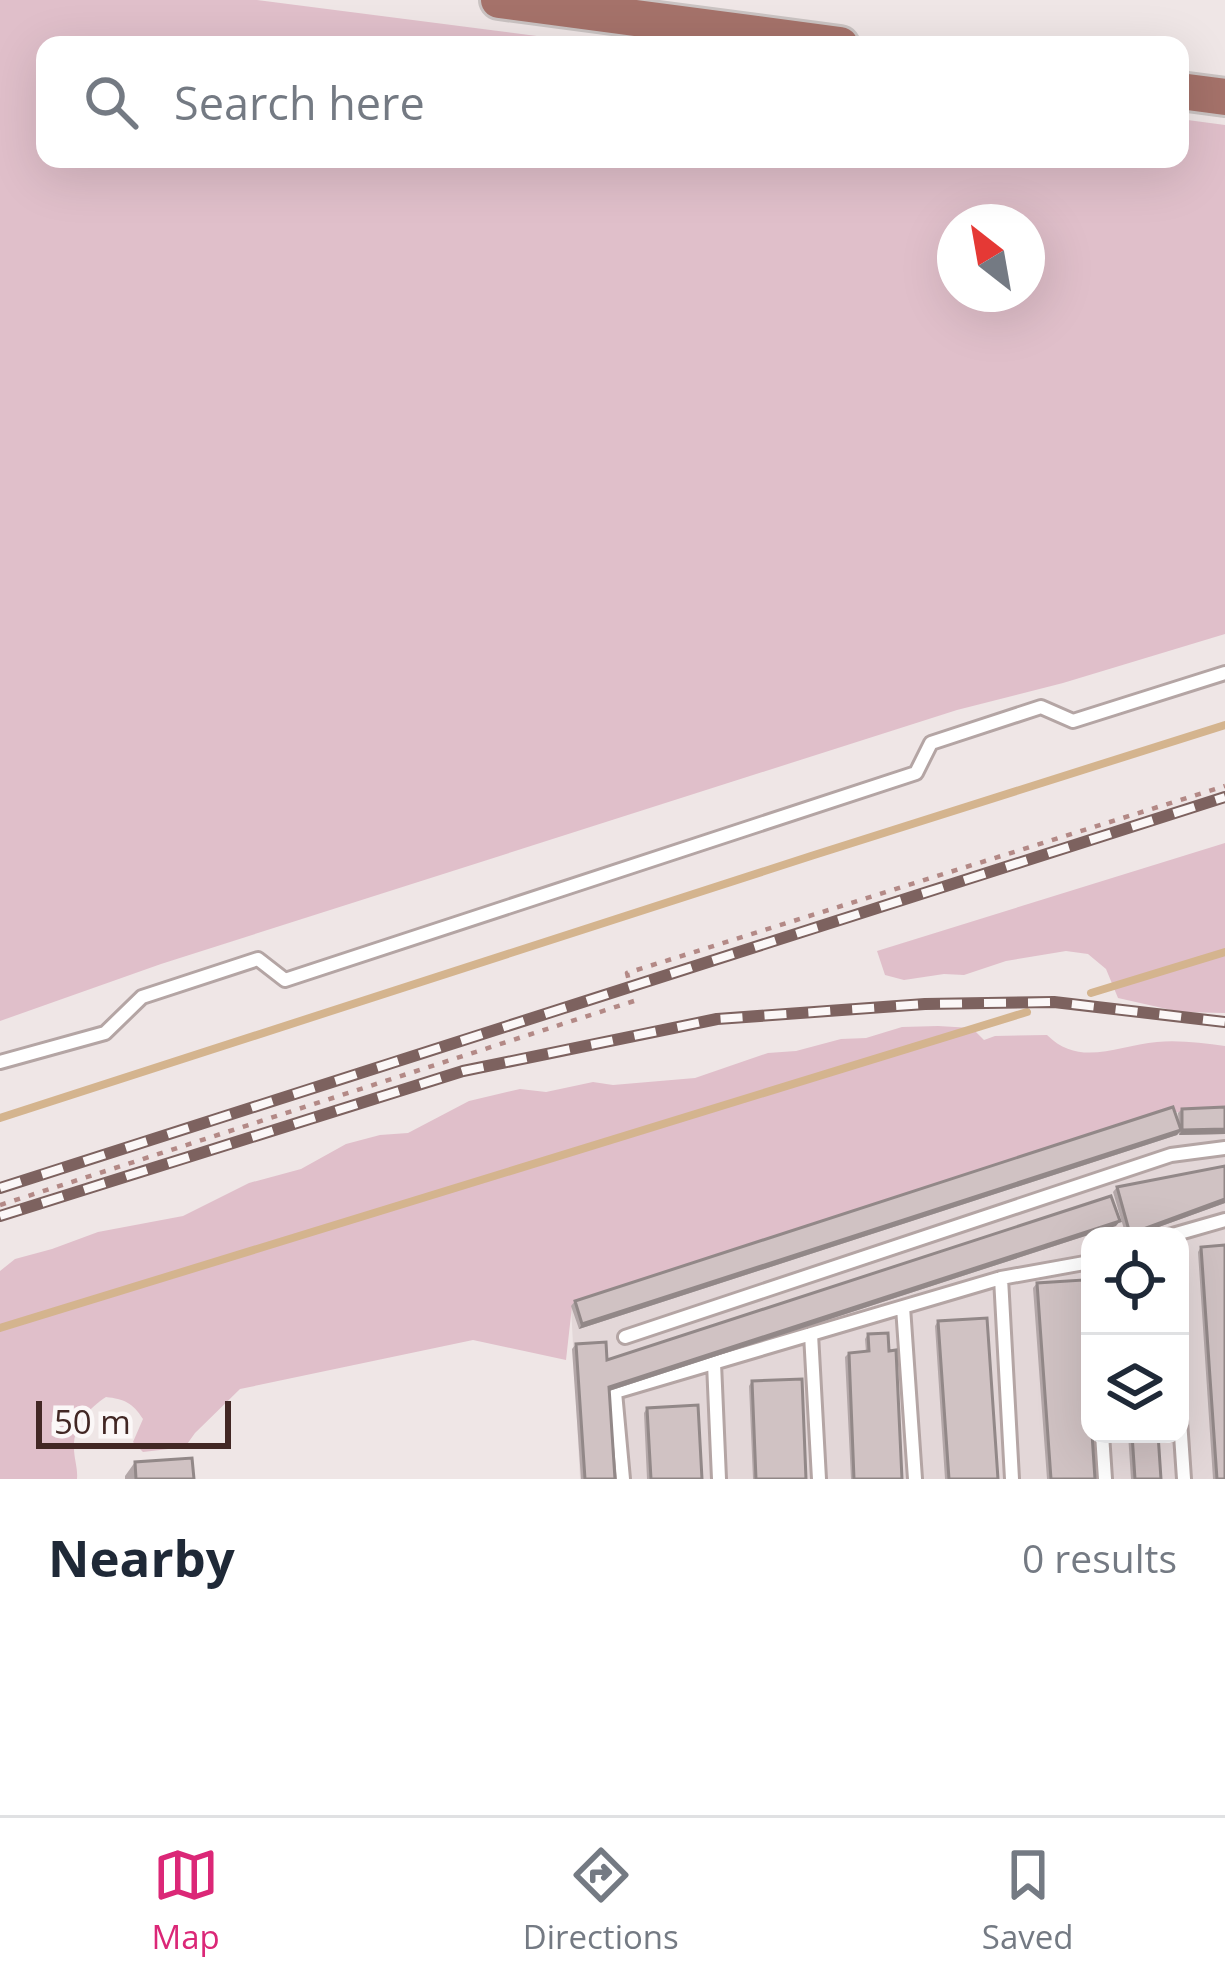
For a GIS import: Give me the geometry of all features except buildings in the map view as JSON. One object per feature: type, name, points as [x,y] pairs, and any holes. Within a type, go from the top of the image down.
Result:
[{"type":"main road","points":[[499,0],[772,36]]},
{"type":"main road","points":[[1189,92],[1225,97]]},
{"type":"lane","points":[[0,1061],[105,1034],[142,998],[258,959],[286,980],[916,772],[931,743],[1041,707],[1073,721],[1225,674]]},
{"type":"lane","points":[[625,1337],[1171,1155],[1225,1148]]},
{"type":"lane","points":[[1189,1230],[1225,1220]]},
{"type":"lane","points":[[623,1479],[615,1392],[1001,1278],[1081,1264]]},
{"type":"lane","points":[[1001,1278],[1012,1479]]},
{"type":"lane","points":[[903,1307],[915,1479]]},
{"type":"lane","points":[[811,1334],[820,1479]]},
{"type":"lane","points":[[714,1363],[719,1479]]},
{"type":"lane","points":[[1103,1443],[1105,1479]]},
{"type":"lane","points":[[1182,1443],[1184,1479]]},
{"type":"path","points":[[0,1204],[634,1001],[627,973],[1225,786]]},
{"type":"shaded area","points":[[0,0],[257,0],[536,36],[36,36],[36,168],[1189,168],[1189,120],[1225,125],[1225,634],[957,710],[161,964],[0,1021]]},
{"type":"shaded area","points":[[1225,843],[1225,1013],[1180,1012],[1118,998],[1106,969],[1088,954],[1066,951],[1006,961],[964,975],[904,980],[885,975],[877,951]]},
{"type":"shaded area","points":[[902,1027],[972,1028],[984,1040],[1047,1035],[1060,1045],[1086,1053],[1165,1041],[1225,1046],[1225,1112],[1170,1112],[572,1306],[566,1360],[473,1340],[240,1389],[185,1447],[143,1452],[133,1442],[143,1419],[127,1403],[106,1397],[88,1412],[76,1432],[77,1479],[0,1479],[0,1271],[15,1259],[98,1232],[183,1216],[249,1183],[301,1169],[346,1144],[408,1133],[469,1101],[520,1089],[546,1092],[593,1082],[613,1085],[695,1078],[768,1053],[866,1038]]},
{"type":"shaded area","points":[[1170,1112],[1225,1112],[1225,1479],[580,1479],[571,1306]]},
{"type":"waterway","points":[[0,1118],[1225,725]]},
{"type":"waterway","points":[[1091,993],[1225,952]]},
{"type":"waterway","points":[[0,1328],[1027,1012]]},
{"type":"railway","points":[[0,1188],[1225,797]]},
{"type":"railway","points":[[0,1216],[463,1071],[717,1019],[925,1004],[1054,1002],[1225,1022]]}]
